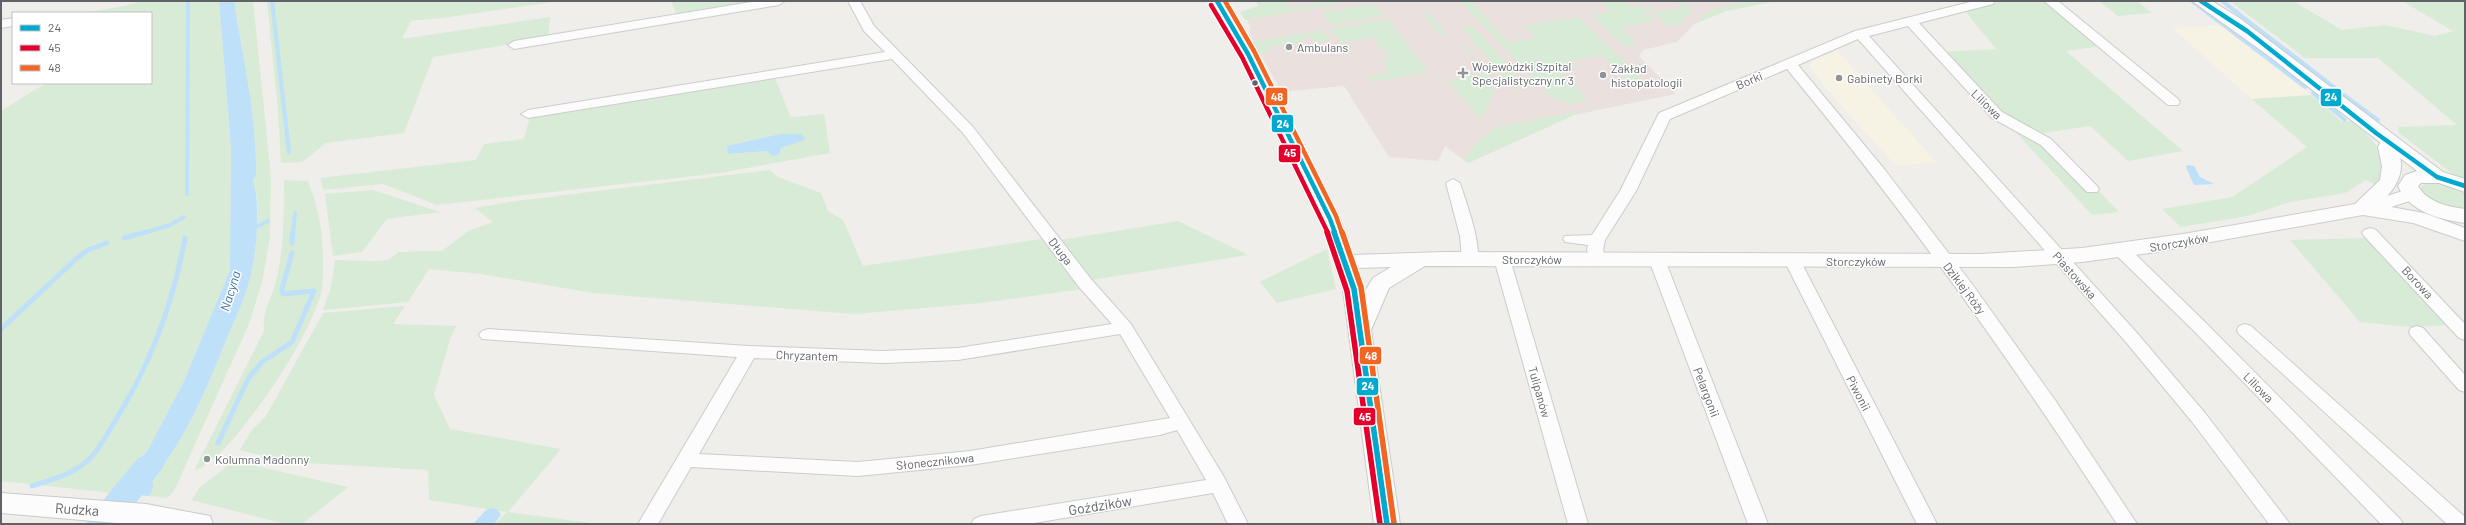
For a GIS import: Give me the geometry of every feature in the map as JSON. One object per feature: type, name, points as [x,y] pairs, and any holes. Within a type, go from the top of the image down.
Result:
[{"type":"main road","points":[[2201,1],[2247,31]]},
{"type":"main road","points":[[2213,1],[2247,31],[2324,90],[2382,140],[2437,177],[2465,186]]},
{"type":"main road","points":[[2382,140],[2430,206],[2462,217]]},
{"type":"main road","points":[[2414,185],[2437,177]]},
{"type":"main road","name":"Rudzka","points":[[1,503],[146,515],[200,524]]},
{"type":"street","points":[[514,45],[779,1]]},
{"type":"street","name":"Długa","points":[[854,1],[869,28],[968,130],[1085,282],[1125,328],[1218,485],[1238,524]]},
{"type":"street","points":[[1217,1],[1242,43],[1270,97],[1330,219],[1346,262],[1354,289],[1387,524]]},
{"type":"street","name":"Borki","points":[[1597,251],[1664,116],[1860,34],[1911,22],[1968,3],[1989,1]]},
{"type":"street","points":[[2050,1],[2173,102]]},
{"type":"street","points":[[1,24],[12,22]]},
{"type":"street","name":"Liliowa","points":[[1911,22],[1997,116],[2046,142],[2092,189]]},
{"type":"street","name":"Piastowska","points":[[1860,34],[2131,337],[2194,412],[2280,524]]},
{"type":"street","points":[[528,114],[894,55]]},
{"type":"street","name":"Dzikiej Róży","points":[[1789,63],[1889,186],[1945,261],[2050,405],[2127,524]]},
{"type":"street","points":[[2362,210],[2382,191],[2391,176],[2392,164],[2382,140]]},
{"type":"street","points":[[1453,183],[1468,236],[1470,259]]},
{"type":"street","name":"Storczyków","points":[[2362,210],[2414,185]]},
{"type":"street","name":"Storczyków","points":[[1346,262],[1502,259],[1597,251],[1657,260],[1945,261],[2061,259],[2123,252],[2362,210],[2430,206]]},
{"type":"street","points":[[2362,210],[2418,217],[2465,235]]},
{"type":"street","name":"Borowa","points":[[2370,233],[2465,334]]},
{"type":"street","points":[[1571,239],[1589,240],[1597,251]]},
{"type":"street","name":"Liliowa","points":[[2123,252],[2204,330],[2393,524]]},
{"type":"street","name":"Tulipanów","points":[[1502,259],[1578,524]]},
{"type":"street","points":[[1359,332],[1370,310],[1376,291],[1381,283],[1393,275],[1423,260]]},
{"type":"street","name":"Pelargonii","points":[[1657,260],[1758,524]]},
{"type":"street","name":"Piwonii","points":[[1792,260],[1830,338],[1927,524]]},
{"type":"street","name":"Chryzantem","points":[[488,335],[749,352],[883,357],[958,354],[1125,328]]},
{"type":"street","points":[[2245,330],[2460,524]]},
{"type":"street","points":[[2417,332],[2465,386]]},
{"type":"street","points":[[648,524],[749,352]]},
{"type":"street","name":"Słonecznikowa","points":[[686,460],[858,469],[970,458],[1160,428],[1181,422]]},
{"type":"street","name":"Goździków","points":[[981,524],[1218,485]]},
{"type":"shaded area","name":"Wojewódzki Szpital Specjalistyczny nr 3","points":[[1256,1],[1776,1],[1726,11],[1694,24],[1677,42],[1643,50],[1639,56],[1676,94],[1574,115],[1468,163],[1445,146],[1438,161],[1389,157],[1344,86],[1290,91],[1280,89],[1253,41],[1249,29],[1251,29],[1244,11],[1259,6]]},
{"type":"shaded area","points":[[2221,25],[2311,95],[2252,99],[2172,28]]},
{"type":"shaded area","points":[[1837,50],[1936,162],[1896,166],[1825,87],[1809,66],[1814,60]]},
{"type":"green space","points":[[141,1],[219,1],[231,147],[230,270],[184,381],[148,450],[113,493],[1,481],[1,111],[44,84],[152,84],[152,12],[89,12],[124,6]]},
{"type":"green space","points":[[234,1],[253,1],[271,177],[270,238],[262,282],[249,324],[174,491],[167,498],[149,496],[154,486],[152,480],[175,448],[195,412],[212,376],[240,309],[250,278],[255,254],[258,216],[256,191],[253,179],[256,176],[254,132],[249,88]]},
{"type":"green space","points":[[267,1],[560,1],[450,17],[411,21],[402,39],[550,17],[548,38],[433,57],[404,133],[326,143],[302,162],[281,163],[278,110]]},
{"type":"green space","points":[[671,1],[769,1],[678,17]]},
{"type":"green space","points":[[1256,1],[1285,1],[1290,8],[1332,1],[1339,4],[1245,20],[1240,12],[1259,6]]},
{"type":"green space","points":[[1471,1],[1509,43],[1536,38],[1524,25],[1579,18],[1641,77],[1629,82],[1602,55],[1571,61],[1576,68],[1560,71],[1586,97],[1580,103],[1568,103],[1552,98],[1461,2]]},
{"type":"green space","points":[[1600,1],[1624,1],[1631,7],[1639,6],[1656,21],[1621,27],[1636,43],[1632,46],[1624,46],[1593,17],[1594,14],[1611,12]]},
{"type":"green space","points":[[1678,1],[1688,4],[1690,13],[1677,26],[1667,25],[1644,5],[1648,4],[1657,12],[1682,7]]},
{"type":"green space","points":[[1747,1],[1776,1],[1726,11],[1694,24],[1711,10]]},
{"type":"green space","points":[[2001,1],[2045,1],[2102,46],[2066,51],[2183,151],[2128,161],[2090,126],[2043,133],[2119,212],[2092,215],[1942,52],[1996,49],[1965,11]]},
{"type":"green space","points":[[2099,1],[2137,1],[2152,13],[2118,16]]},
{"type":"green space","points":[[2230,1],[2293,1],[2342,30],[2385,25],[2435,36],[2453,31],[2402,1],[2465,1],[2465,179],[2453,174],[2399,133],[2398,127],[2457,125],[2378,58],[2305,58]]},
{"type":"green space","points":[[1373,4],[1383,16],[1331,25],[1321,13]]},
{"type":"green space","points":[[1430,14],[1447,34],[1440,35],[1423,15]]},
{"type":"green space","points":[[1388,19],[1429,72],[1370,82],[1366,77],[1390,73],[1381,61],[1390,59],[1373,37],[1340,43],[1329,29]]},
{"type":"green space","points":[[1473,27],[1512,69],[1520,89],[1514,88],[1462,28]]},
{"type":"green space","points":[[1323,30],[1329,40],[1315,43],[1310,35],[1304,36],[1306,41],[1269,47],[1271,52],[1258,53],[1252,42]]},
{"type":"green space","points":[[1464,45],[1487,71],[1493,88],[1492,97],[1488,107],[1480,119],[1448,80],[1486,73],[1462,46]]},
{"type":"green space","points":[[775,79],[791,117],[824,114],[830,153],[719,173],[437,205],[383,184],[323,190],[320,178],[476,160],[484,144],[524,139],[530,117]],"holes":[[[780,134],[805,140],[781,148],[779,155],[772,156],[767,151],[729,154],[727,146]]]},
{"type":"green space","points":[[2311,95],[2342,122],[2353,121],[2374,142],[2382,157],[2383,165],[2377,185],[2366,180],[2345,193],[2290,202],[2248,216],[2181,227],[2162,209],[2232,197],[2307,147],[2252,99]]},
{"type":"green space","points":[[1587,110],[1589,111],[1574,115],[1468,163],[1464,160],[1477,142],[1496,127]]},
{"type":"green space","points":[[770,170],[778,177],[821,193],[828,211],[843,220],[863,266],[1048,238],[1083,289],[981,303],[855,314],[593,293],[481,274],[429,269],[408,302],[323,310],[331,287],[335,260],[388,260],[399,252],[442,251],[468,231],[493,222],[475,208],[516,201]]},
{"type":"green space","points":[[284,180],[308,181],[312,193],[320,223],[322,243],[323,277],[321,294],[303,336],[276,382],[229,444],[214,459],[210,459],[204,466],[194,471],[264,331],[264,317],[276,281],[281,256],[284,218]]},
{"type":"green space","points":[[2432,183],[2456,188],[2465,193],[2465,209],[2453,208],[2439,204],[2428,198],[2423,193],[2421,188],[2422,185]]},
{"type":"green space","points":[[373,190],[440,212],[387,219],[362,252],[333,256],[325,194]]},
{"type":"green space","points":[[1178,221],[1248,255],[1092,280],[1061,240]]},
{"type":"green space","points":[[2370,238],[2452,325],[2409,327],[2360,322],[2290,240]]},
{"type":"green space","points":[[1327,249],[1336,289],[1277,303],[1260,282]]},
{"type":"green space","points":[[405,306],[393,324],[456,326],[450,339],[434,395],[450,429],[561,449],[508,512],[599,524],[495,524],[507,512],[429,500],[428,470],[289,462],[240,450],[251,431],[266,416],[323,313]]},
{"type":"green space","points":[[234,461],[348,487],[302,524],[285,524],[192,500],[199,488]]},
{"type":"water","points":[[219,1],[234,1],[252,110],[256,154],[256,176],[253,179],[257,203],[257,229],[255,254],[250,278],[240,309],[195,412],[175,448],[152,480],[154,486],[149,496],[113,493],[148,450],[184,381],[230,270],[231,147]]},
{"type":"water","points":[[780,134],[802,134],[805,140],[781,148],[779,155],[772,156],[767,151],[728,154],[727,146]]},
{"type":"water","points":[[2187,165],[2194,166],[2200,177],[2214,184],[2194,185],[2186,167]]},
{"type":"waterway","points":[[187,194],[188,1]]},
{"type":"waterway","points":[[272,1],[289,152]]},
{"type":"waterway","points":[[2192,1],[2305,87]]},
{"type":"waterway","points":[[2222,1],[2334,87]]},
{"type":"waterway","points":[[2313,93],[2345,120]]},
{"type":"waterway","points":[[2344,95],[2378,120]]},
{"type":"waterway","points":[[293,233],[295,213]]},
{"type":"waterway","points":[[143,233],[170,225],[184,217]]},
{"type":"waterway","points":[[252,229],[268,221]]},
{"type":"waterway","points":[[124,238],[146,232]]},
{"type":"waterway","points":[[292,243],[293,232]]},
{"type":"waterway","points":[[32,486],[73,471],[85,463],[94,454],[105,438],[139,378],[159,333],[174,286],[185,238]]},
{"type":"waterway","points":[[1,329],[76,259],[88,250],[107,243]]},
{"type":"waterway","points":[[218,443],[248,379],[262,362],[292,342],[314,291],[283,294],[282,289],[292,253]]},
{"type":"waterway","name":"Nacyna","points":[[102,524],[149,466]]},
{"type":"waterway","points":[[482,524],[492,515]]},
{"type":"transit line","name":"24","points":[[1217,1],[1248,54],[1330,219],[1354,289],[1387,524]]},
{"type":"transit line","name":"48","points":[[1225,1],[1254,51],[1336,216],[1361,287],[1394,523]]},
{"type":"transit line","name":"24","points":[[2201,1],[2247,31],[2376,133],[2437,177],[2465,186]]},
{"type":"transit line","name":"45","points":[[1211,5],[1242,57],[1324,222],[1347,291],[1380,524]]},
{"type":"place","name":"Ambulans","points":[[1289,47]]},
{"type":"place","name":"Wojewódzki Szpital Specjalistyczny nr 3","points":[[1463,73]]},
{"type":"place","name":"Zakład histopatologii","points":[[1603,75]]},
{"type":"place","name":"Gabinety Borki","points":[[1839,78]]},
{"type":"place","name":"Kolumna Madonny","points":[[207,459]]}]
